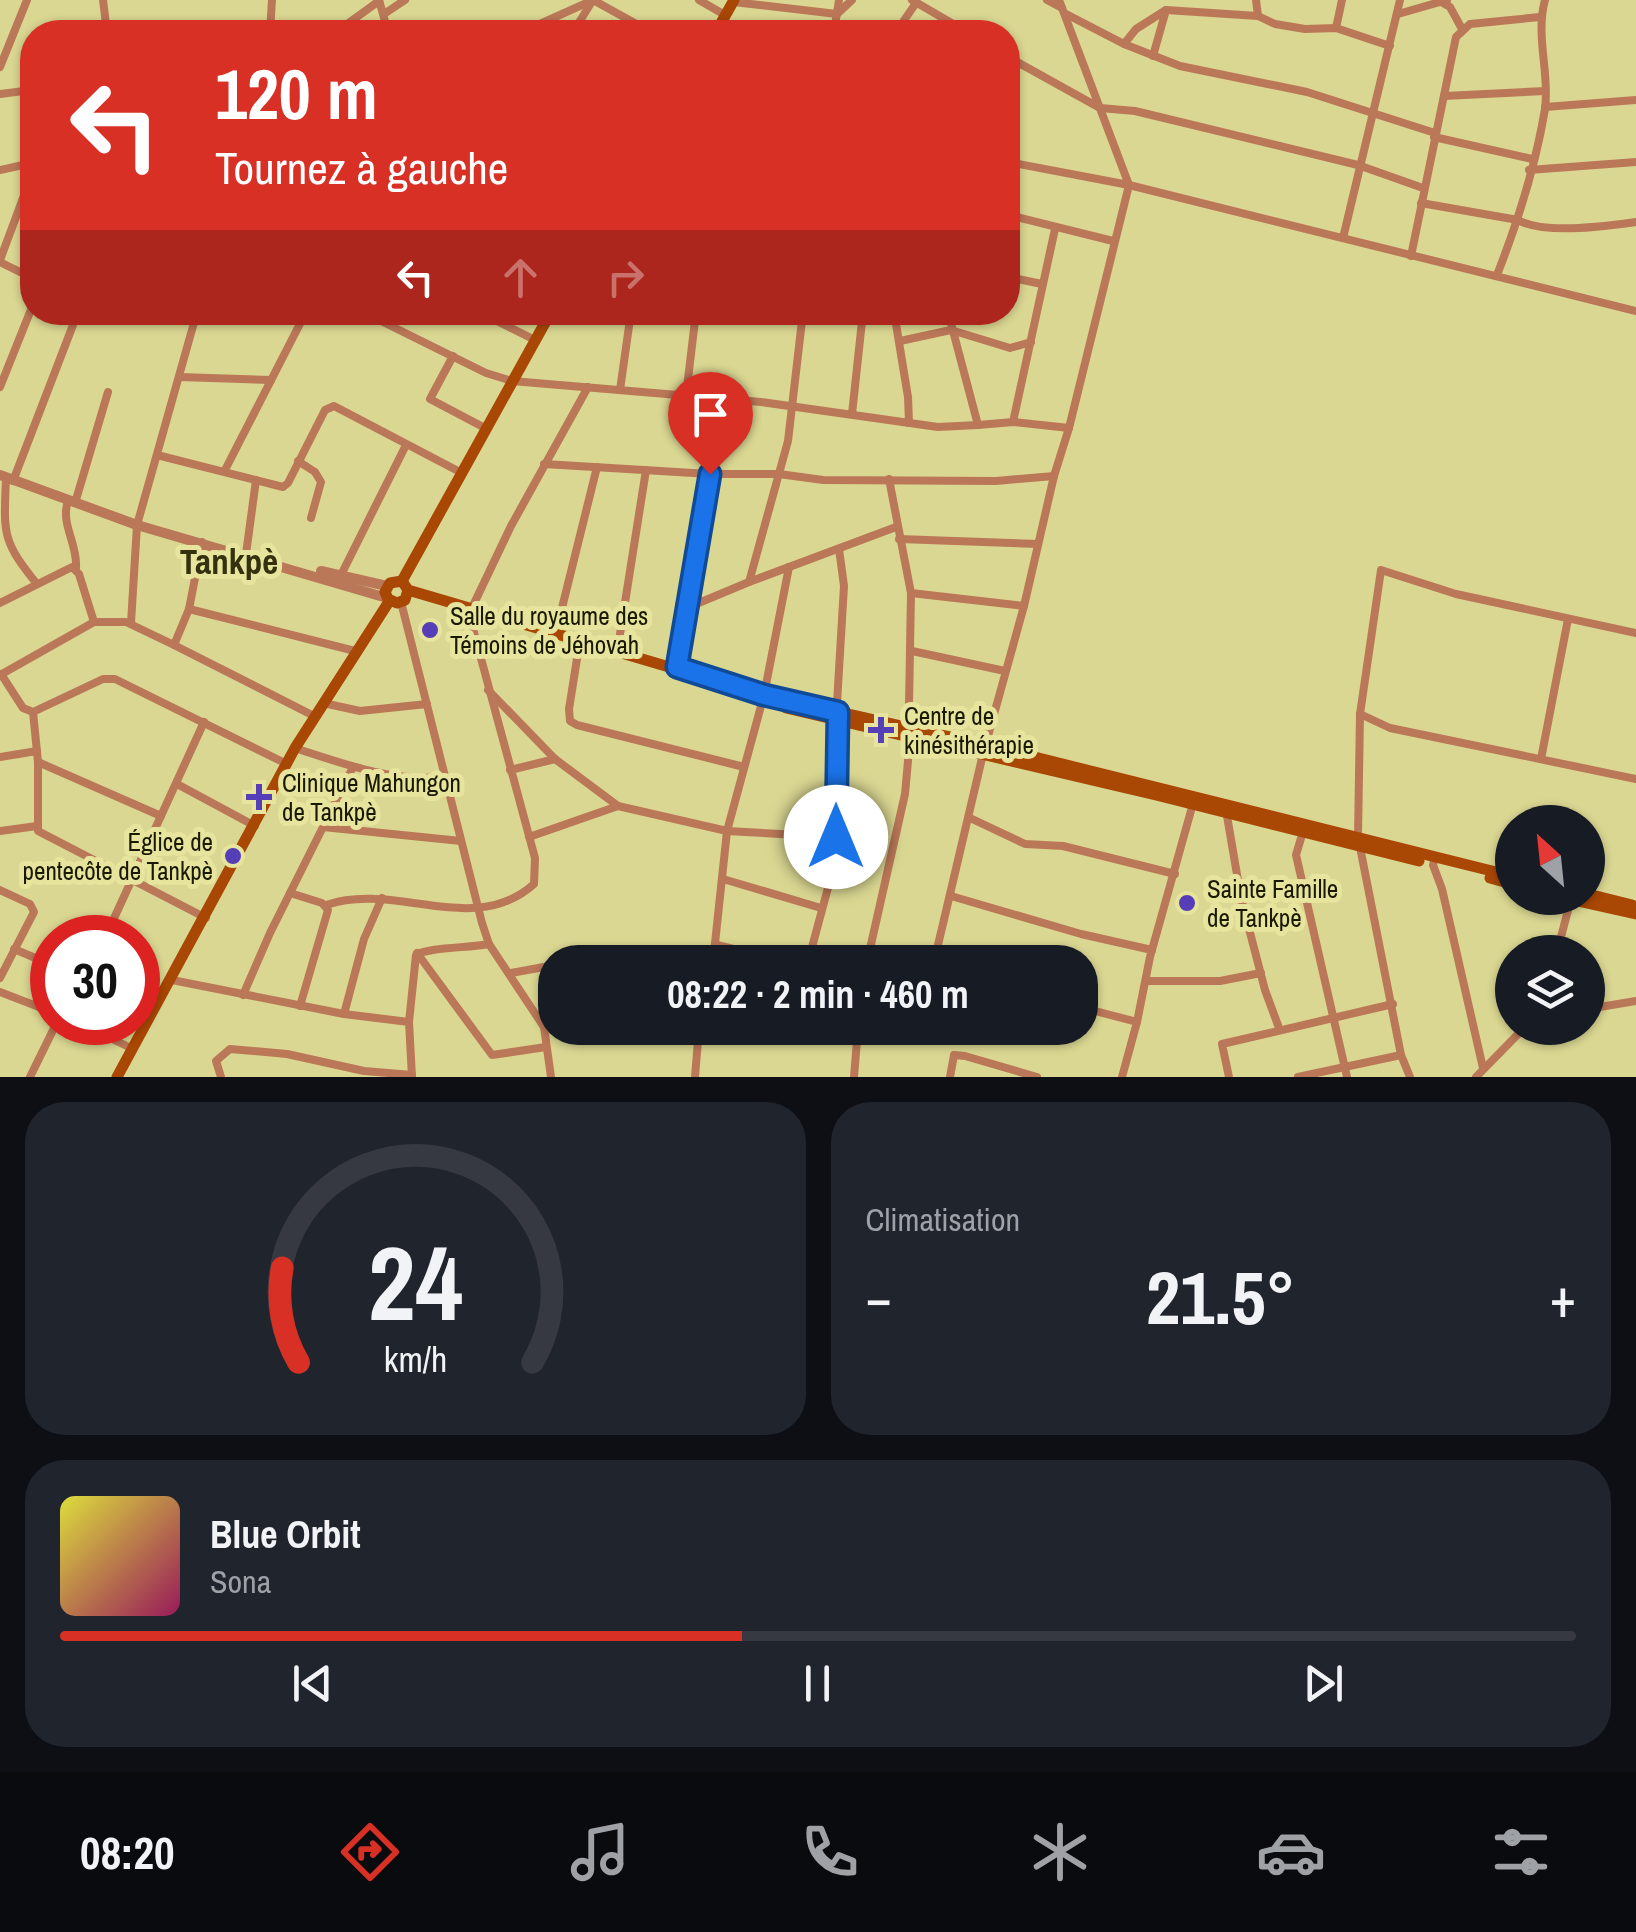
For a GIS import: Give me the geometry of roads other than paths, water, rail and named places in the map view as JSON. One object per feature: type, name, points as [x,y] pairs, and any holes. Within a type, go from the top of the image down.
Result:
[{"type":"main road","points":[[723,20],[733,1]]},
{"type":"main road","points":[[160,1001],[286,764],[322,703],[398,593],[460,472],[544,325]]},
{"type":"main road","points":[[398,593],[556,632],[763,698],[1358,841],[1495,879]]},
{"type":"main road","points":[[471,610],[579,646],[677,667],[763,698]]},
{"type":"main road","points":[[1434,862],[1495,873]]},
{"type":"main road","points":[[1605,898],[1636,906]]},
{"type":"main road","points":[[1605,907],[1636,914]]},
{"type":"main road","points":[[117,1077],[135,1045]]},
{"type":"street","points":[[0,68],[27,0]]},
{"type":"street","points":[[351,20],[379,0],[385,20]]},
{"type":"street","points":[[384,14],[405,0]]},
{"type":"street","points":[[549,20],[593,0],[626,20]]},
{"type":"street","points":[[699,0],[726,15]]},
{"type":"street","points":[[836,20],[839,0]]},
{"type":"street","points":[[837,14],[852,0]]},
{"type":"street","points":[[1047,0],[1153,56],[1214,75],[1307,92],[1435,135],[1532,159]]},
{"type":"street","points":[[1179,10],[1181,0]]},
{"type":"street","points":[[1256,0],[1258,16]]},
{"type":"street","points":[[1336,28],[1342,0]]},
{"type":"street","points":[[1343,238],[1400,0]]},
{"type":"street","points":[[1498,275],[1518,220],[1545,108],[1540,17],[1545,0]]},
{"type":"street","points":[[733,1],[837,14]]},
{"type":"street","points":[[914,1],[946,20]]},
{"type":"street","points":[[1398,14],[1445,2],[1462,29]]},
{"type":"street","points":[[938,945],[1128,185],[1062,7]]},
{"type":"street","points":[[1124,44],[1136,29],[1166,10],[1179,10],[1258,16],[1275,24],[1305,29],[1336,28],[1390,46]]},
{"type":"street","points":[[1153,56],[1166,10]]},
{"type":"street","points":[[1411,256],[1456,37],[1470,24],[1540,17]]},
{"type":"street","points":[[1020,63],[1100,108],[1135,111],[1358,166],[1424,188]]},
{"type":"street","points":[[1444,96],[1545,91]]},
{"type":"street","points":[[1545,108],[1636,100]]},
{"type":"street","points":[[1529,170],[1636,162]]},
{"type":"street","points":[[1020,166],[1128,185],[1636,311]]},
{"type":"street","points":[[1421,204],[1518,220],[1532,226],[1602,227],[1636,222]]},
{"type":"street","points":[[0,261],[19,210]]},
{"type":"street","points":[[1020,219],[1113,241]]},
{"type":"street","points":[[1013,422],[1054,229]]},
{"type":"street","points":[[1020,279],[1042,284]]},
{"type":"street","points":[[0,387],[25,325]]},
{"type":"street","points":[[37,584],[9,546],[6,478],[72,325]]},
{"type":"street","points":[[130,624],[137,524],[193,325]]},
{"type":"street","points":[[226,470],[300,325]]},
{"type":"street","points":[[388,325],[486,373],[512,381],[792,406],[909,423],[978,426],[1013,422],[1069,428]]},
{"type":"street","points":[[506,325],[535,340]]},
{"type":"street","points":[[620,390],[629,325]]},
{"type":"street","points":[[686,396],[694,325]]},
{"type":"street","points":[[749,582],[788,440],[801,325]]},
{"type":"street","points":[[852,414],[861,325]]},
{"type":"street","points":[[897,325],[909,423]]},
{"type":"street","points":[[950,325],[978,426]]},
{"type":"street","points":[[900,341],[951,330],[1010,348],[1031,342]]},
{"type":"street","points":[[1010,348],[1024,368]]},
{"type":"street","points":[[452,356],[430,399],[486,428]]},
{"type":"street","points":[[179,377],[271,380]]},
{"type":"street","points":[[290,893],[326,906],[358,897],[480,910],[534,884],[536,868],[530,838],[488,688],[471,610],[544,464],[588,387]]},
{"type":"street","points":[[94,622],[64,515],[72,502],[108,392]]},
{"type":"street","points":[[157,456],[283,486],[320,417],[334,406],[460,472]]},
{"type":"street","points":[[340,575],[406,445]]},
{"type":"street","points":[[298,461],[321,482],[312,518]]},
{"type":"street","points":[[544,464],[779,474],[823,480],[996,481],[1054,476]]},
{"type":"street","points":[[556,632],[597,467]]},
{"type":"street","points":[[617,654],[646,470]]},
{"type":"street","points":[[677,667],[710,474]]},
{"type":"street","points":[[6,478],[137,524],[398,593]]},
{"type":"street","points":[[871,945],[905,794],[912,651],[911,594],[889,479]]},
{"type":"street","points":[[246,554],[256,480]]},
{"type":"street","points":[[689,608],[896,527]]},
{"type":"street","points":[[899,539],[1038,544]]},
{"type":"street","points":[[174,645],[189,609],[202,542]]},
{"type":"street","points":[[812,945],[832,873],[836,837],[844,586],[838,549]]},
{"type":"street","points":[[281,564],[340,575],[398,593]]},
{"type":"street","points":[[716,945],[726,831],[763,698],[789,567]]},
{"type":"street","points":[[0,603],[68,568],[76,568]]},
{"type":"street","points":[[1410,1077],[1401,1055],[1358,841],[1360,714],[1381,570],[1456,594],[1636,633]]},
{"type":"street","points":[[398,593],[489,944],[538,1017]]},
{"type":"street","points":[[911,594],[1024,606]]},
{"type":"street","points":[[189,609],[356,652]]},
{"type":"street","points":[[1541,759],[1568,619]]},
{"type":"street","points":[[286,764],[108,678],[33,712],[23,708],[0,674],[94,622],[130,624],[314,716]]},
{"type":"street","points":[[579,646],[568,716],[576,725],[744,767]]},
{"type":"street","points":[[912,651],[1006,670]]},
{"type":"street","points":[[488,688],[555,759],[618,806],[726,831],[836,837]]},
{"type":"street","points":[[322,703],[360,711],[427,704]]},
{"type":"street","points":[[33,712],[38,762],[37,826],[42,835],[206,918]]},
{"type":"street","points":[[1360,714],[1390,728],[1636,779]]},
{"type":"street","points":[[117,915],[129,880],[204,722]]},
{"type":"street","points":[[499,730],[520,723]]},
{"type":"street","points":[[296,748],[404,779],[444,777]]},
{"type":"street","points":[[0,757],[37,750]]},
{"type":"street","points":[[510,770],[555,759]]},
{"type":"street","points":[[38,762],[160,816]]},
{"type":"street","points":[[243,996],[353,767]]},
{"type":"street","points":[[177,784],[255,826]]},
{"type":"street","points":[[1122,1077],[1152,950],[1194,801]]},
{"type":"street","points":[[530,838],[618,806]]},
{"type":"street","points":[[1226,809],[1238,886],[1279,1028]]},
{"type":"street","points":[[970,818],[1025,844],[1063,846],[1175,874]]},
{"type":"street","points":[[0,831],[37,826]]},
{"type":"street","points":[[323,827],[461,840]]},
{"type":"street","points":[[1304,829],[1296,855],[1346,1077]]},
{"type":"street","points":[[1434,862],[1483,1068]]},
{"type":"street","points":[[723,878],[821,908]]},
{"type":"street","points":[[0,890],[33,908],[2,965],[0,978]]},
{"type":"street","points":[[951,896],[1152,950]]},
{"type":"street","points":[[344,1014],[364,939],[382,898]]},
{"type":"street","points":[[300,1006],[325,922],[326,906]]},
{"type":"street","points":[[417,953],[489,944]]},
{"type":"street","points":[[14,949],[30,956]]},
{"type":"street","points":[[220,1077],[216,1061],[230,1049],[287,1054],[363,1074],[412,1076],[409,1022],[417,953]]},
{"type":"street","points":[[417,953],[492,1054],[546,1047],[551,1077]]},
{"type":"street","points":[[510,973],[538,968]]},
{"type":"street","points":[[1147,981],[1220,982],[1260,973]]},
{"type":"street","points":[[172,980],[344,1014],[409,1022]]},
{"type":"street","points":[[0,992],[30,1004]]},
{"type":"street","points":[[1605,1006],[1636,1001]]},
{"type":"street","points":[[1228,1077],[1222,1044],[1393,1004]]},
{"type":"street","points":[[1098,1012],[1137,1022]]},
{"type":"street","points":[[30,1077],[46,1045]]},
{"type":"street","points":[[125,1045],[133,1049]]},
{"type":"street","points":[[696,1077],[698,1045]]},
{"type":"street","points":[[854,1077],[857,1045]]},
{"type":"street","points":[[1476,1077],[1507,1045]]},
{"type":"street","points":[[950,1077],[954,1055],[1037,1077]]},
{"type":"street","points":[[1298,1077],[1401,1055]]},
{"type":"place","name":"Salle du royaume des Témoins de Jéhovah","points":[[430,630]]},
{"type":"place","name":"Centre de kinésithérapie","points":[[881,730]]},
{"type":"place","name":"Clinique Mahungon de Tankpè","points":[[259,797]]},
{"type":"place","name":"Églice de pentecôte de Tankpè","points":[[233,856]]},
{"type":"place","name":"Sainte Famille de Tankpè","points":[[1187,903]]},
{"type":"district","name":"Tankpè","points":[[229,562]]}]
